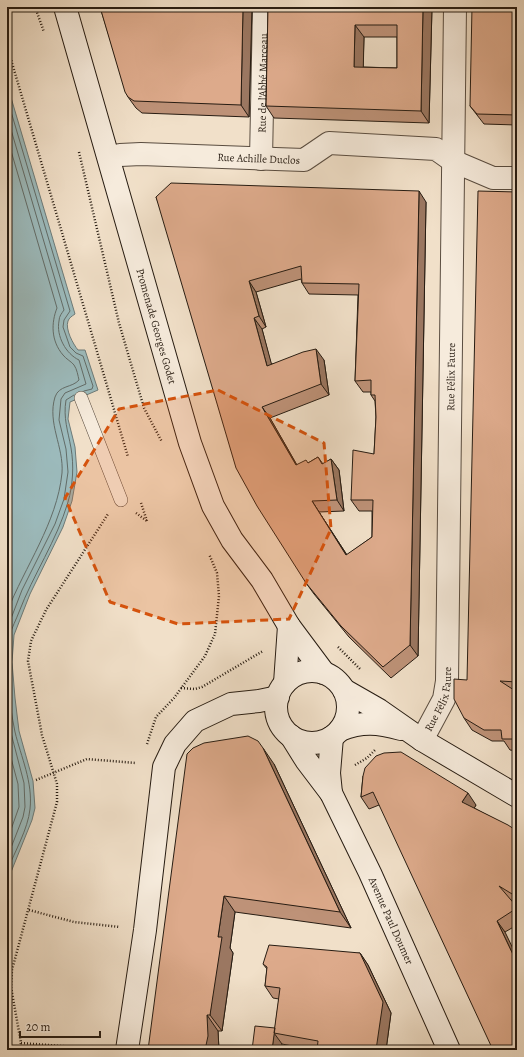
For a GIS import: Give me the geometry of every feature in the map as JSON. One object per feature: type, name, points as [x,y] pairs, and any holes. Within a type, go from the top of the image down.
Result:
[{"type":"street","name":"Promenade Georges Godet","points":[[65,7],[190,443],[213,506],[232,540],[262,580],[289,626],[324,673]]},
{"type":"street","name":"Rue de l'Abbé Marceau","points":[[261,159],[264,7]]},
{"type":"street","name":"Rue Félix Faure","points":[[414,736],[444,699],[447,682],[456,7]]},
{"type":"street","name":"Rue Achille Duclos","points":[[109,158],[120,155],[141,154],[304,160],[329,143],[436,149],[453,161],[493,178],[517,178]]},
{"type":"street","points":[[289,626],[281,690],[276,708],[278,719],[283,728],[291,736],[311,744],[322,742],[356,724],[379,724],[414,736]]},
{"type":"street","points":[[127,1050],[145,930],[164,767],[175,744],[195,721],[231,704],[260,702],[281,690],[293,676],[303,672],[314,671],[324,673],[332,677],[344,690],[379,710],[414,736],[517,796]]},
{"type":"street","points":[[336,734],[346,721],[348,710],[348,700],[344,690]]},
{"type":"street","name":"Avenue Paul Doumer","points":[[331,793],[329,773],[336,734]]},
{"type":"street","name":"Avenue Paul Doumer","points":[[291,736],[306,760],[331,793],[370,873],[448,1050]]},
{"type":"lane","points":[[81,398],[121,500]]},
{"type":"path","points":[[35,7],[45,35]]},
{"type":"path","points":[[7,46],[129,459]]},
{"type":"path","points":[[77,147],[119,323],[144,408],[163,443]]},
{"type":"path","points":[[19,1050],[21,1043],[12,987],[12,970],[57,802],[57,784],[42,736],[28,661],[31,641],[46,610],[77,560],[110,512],[121,500]]},
{"type":"path","points":[[141,501],[147,521]]},
{"type":"path","points":[[190,675],[205,656],[215,634],[219,596],[217,573],[208,550]]},
{"type":"path","points":[[36,780],[87,759],[136,763]]},
{"type":"path","points":[[29,910],[74,922],[145,930]]},
{"type":"path","points":[[21,1043],[105,1049]]},
{"type":"highlighted area","points":[[218,390],[324,443],[331,529],[289,619],[178,624],[110,602],[65,498],[119,409]]},
{"type":"water","points":[[7,84],[75,314],[70,318],[67,324],[69,332],[78,350],[85,350],[98,390],[70,402],[68,419],[75,447],[77,472],[72,501],[63,527],[30,594],[14,635],[12,662],[19,731],[33,781],[35,808],[32,820],[7,882]]},
{"type":"building","points":[[100,7],[243,7],[241,105],[134,101],[128,97],[125,92]]},
{"type":"building","points":[[268,7],[423,7],[421,111],[266,106]],"holes":[[[355,25],[397,25],[397,68],[354,67]]]},
{"type":"building","points":[[472,7],[517,7],[517,115],[477,114],[470,106]]},
{"type":"building","points":[[171,183],[419,191],[410,645],[383,667],[341,626],[306,583],[257,506],[236,468],[156,197]],"holes":[[[301,266],[302,283],[359,284],[355,381],[371,380],[371,395],[375,395],[376,417],[374,454],[353,450],[351,500],[373,500],[372,537],[346,555],[312,501],[337,500],[331,459],[322,464],[318,457],[308,463],[306,460],[296,465],[262,407],[321,384],[316,349],[303,352],[267,366],[254,318],[259,316],[249,281]]]},
{"type":"building","points":[[478,191],[517,192],[517,498],[514,552],[517,552],[517,682],[500,681],[517,692],[517,739],[502,739],[501,730],[484,730],[464,718],[454,699],[454,679],[467,680]]},
{"type":"building","points":[[248,736],[258,741],[263,748],[340,912],[224,896],[218,937],[222,937],[210,1015],[207,1015],[208,1036],[205,1050],[148,1050],[187,754],[193,748],[204,743]]},
{"type":"building","points":[[401,752],[468,793],[462,802],[517,831],[517,897],[499,886],[517,908],[497,921],[517,963],[517,1050],[493,1050],[373,792],[361,797],[365,768],[376,756],[384,753]]},
{"type":"building","points":[[269,945],[360,953],[383,1002],[376,1050],[317,1050],[318,1041],[274,1033],[280,988],[265,986],[267,967],[263,964]]},
{"type":"building","points":[[255,1026],[275,1028],[272,1050],[252,1050]]}]
